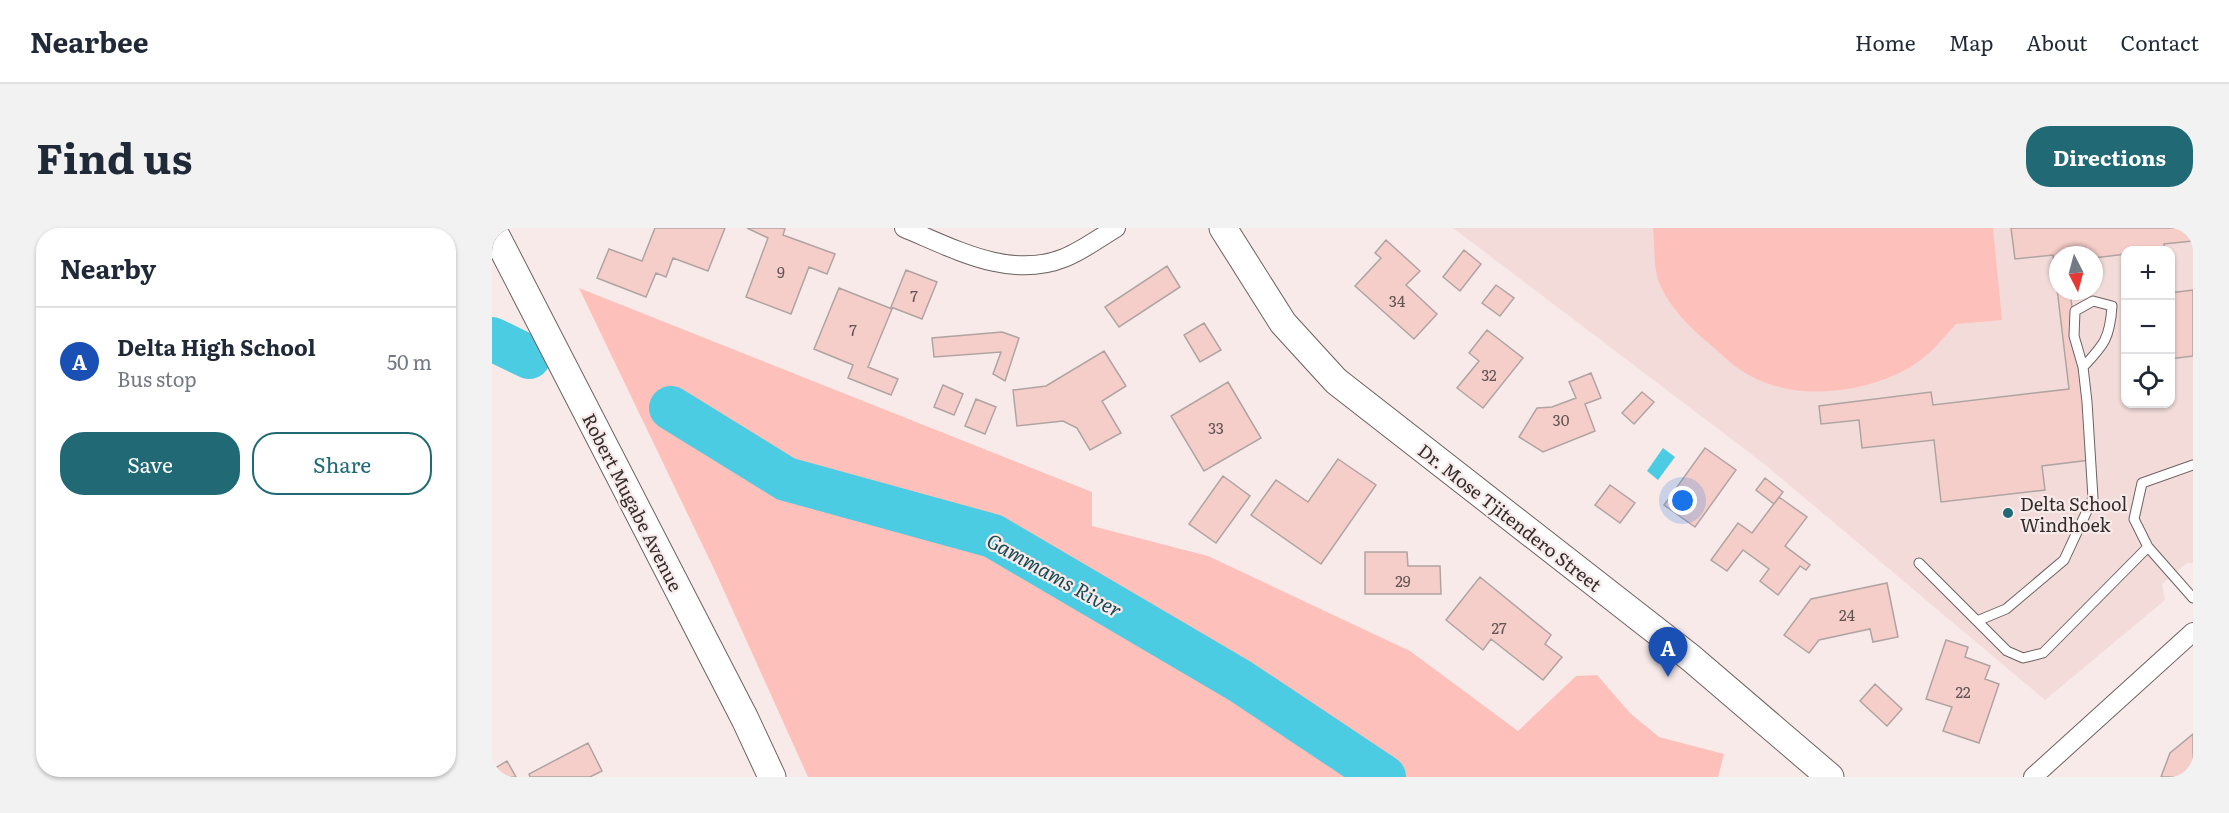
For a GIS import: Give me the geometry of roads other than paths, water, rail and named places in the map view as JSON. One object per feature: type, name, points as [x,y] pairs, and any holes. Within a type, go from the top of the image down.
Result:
[{"type":"street","name":"Robert Mugabe Avenue","points":[[492,228],[745,719],[772,777]]},
{"type":"street","points":[[904,228],[981,260],[1014,264],[1037,264],[1063,258],[1116,228]]},
{"type":"street","name":"Dr. Mose Tjitendero Street","points":[[1223,228],[1283,323],[1336,381],[1691,658],[1830,777]]},
{"type":"street","points":[[2033,777],[2193,632]]},
{"type":"lane","points":[[1977,621],[2006,609],[2064,560],[2093,498],[2083,367],[2074,336],[2075,311],[2093,301],[2112,306],[2111,330],[2103,345],[2083,367]]},
{"type":"lane","points":[[2193,465],[2142,483],[2133,519],[2148,547],[2193,597]]},
{"type":"lane","points":[[1919,562],[2007,651],[2023,658],[2043,653],[2148,547]]},
{"type":"water","points":[[1663,448],[1675,457],[1658,480],[1647,471]]},
{"type":"waterway","name":"Gammams River","points":[[492,339],[529,357]]},
{"type":"waterway","name":"Gammams River","points":[[671,408],[786,479],[993,536],[1240,681],[1384,777]]},
{"type":"place","name":"Delta School Windhoek","points":[[2008,513]]},
{"type":"place","name":"Delta High School","points":[[1668,677]]}]
